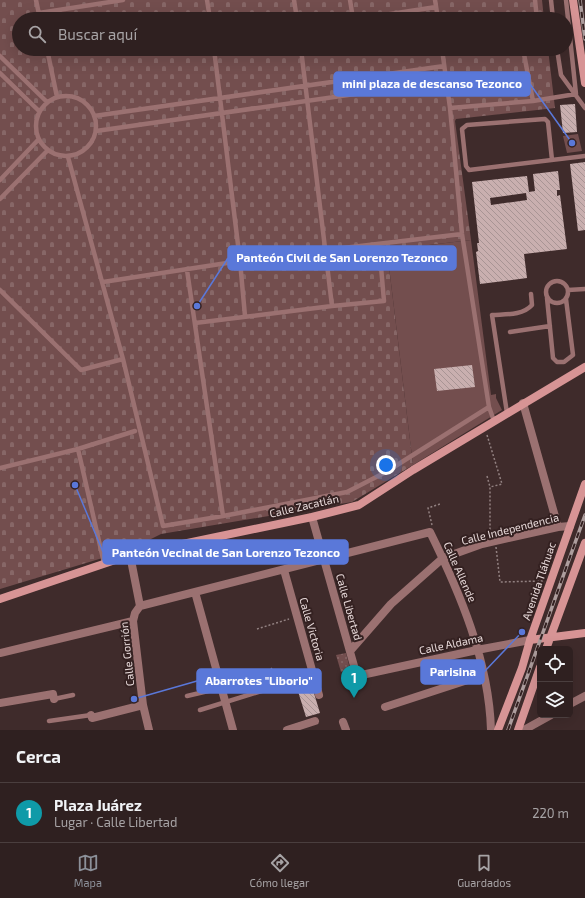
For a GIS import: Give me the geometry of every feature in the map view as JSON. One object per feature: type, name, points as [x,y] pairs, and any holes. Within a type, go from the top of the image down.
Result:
[{"type":"street","points":[[573,0],[585,83]]},
{"type":"street","name":"Calle Zacatlán","points":[[0,599],[130,555],[312,517],[358,504],[523,403],[585,367]]},
{"type":"street","points":[[523,403],[558,527]]},
{"type":"street","name":"Avenida Tláhuac","points":[[498,730],[506,713],[585,484]]},
{"type":"street","name":"Calle Libertad","points":[[312,517],[358,678]]},
{"type":"street","name":"Calle Independencia","points":[[350,651],[391,604],[443,558],[493,542],[558,527],[570,526]]},
{"type":"street","points":[[130,555],[140,606],[430,532]]},
{"type":"street","name":"Calle Allende","points":[[430,532],[443,558],[464,608],[477,650],[491,715],[491,730]]},
{"type":"street","points":[[547,646],[585,543]]},
{"type":"street","name":"Calle Victoria","points":[[284,570],[319,695]]},
{"type":"street","points":[[195,592],[233,730]]},
{"type":"street","name":"Calle Gorrión","points":[[140,606],[135,613],[133,621],[143,705],[149,730]]},
{"type":"street","points":[[0,653],[133,621]]},
{"type":"street","name":"Calle Aldama","points":[[358,678],[477,650],[530,640],[585,633]]},
{"type":"street","points":[[385,707],[483,675]]},
{"type":"street","points":[[518,730],[537,676]]},
{"type":"street","points":[[0,703],[53,694],[54,699]]},
{"type":"street","points":[[573,702],[585,696]]},
{"type":"street","points":[[91,715],[92,718],[143,705]]},
{"type":"street","points":[[491,715],[506,713]]},
{"type":"street","points":[[524,730],[546,718]]},
{"type":"street","points":[[287,730],[315,721]]},
{"type":"lane","points":[[36,0],[39,12]]},
{"type":"lane","points":[[45,12],[123,0]]},
{"type":"lane","points":[[207,0],[209,12]]},
{"type":"lane","points":[[294,0],[296,12]]},
{"type":"lane","points":[[350,0],[352,12]]},
{"type":"lane","points":[[435,0],[437,12]]},
{"type":"lane","points":[[535,0],[536,12]]},
{"type":"lane","points":[[551,0],[552,12]]},
{"type":"lane","points":[[566,0],[567,12]]},
{"type":"lane","points":[[404,12],[436,7]]},
{"type":"lane","points":[[0,56],[47,102]]},
{"type":"lane","points":[[48,56],[57,97]]},
{"type":"lane","points":[[215,56],[223,113],[245,316]]},
{"type":"lane","points":[[302,56],[332,306]]},
{"type":"lane","points":[[443,56],[450,108],[462,234],[489,407],[494,422]]},
{"type":"lane","points":[[524,56],[532,101]]},
{"type":"lane","points":[[558,56],[561,75],[585,108]]},
{"type":"lane","points":[[572,56],[576,94]]},
{"type":"lane","points":[[94,116],[444,66]]},
{"type":"lane","points":[[0,73],[39,111]]},
{"type":"lane","points":[[96,131],[446,81]]},
{"type":"lane","points":[[450,108],[532,101],[576,94]]},
{"type":"lane","points":[[68,96],[80,99],[88,106],[94,116],[96,131],[92,142],[84,151],[68,157],[57,156],[47,150],[38,140],[35,126],[39,111],[47,102],[57,97],[68,96]]},
{"type":"lane","points":[[552,160],[548,122],[545,119],[467,125],[462,129],[466,166],[469,170],[552,160],[585,156]]},
{"type":"lane","points":[[0,180],[38,140]]},
{"type":"lane","points":[[0,199],[47,150]]},
{"type":"lane","points":[[68,157],[123,359],[163,526],[347,492],[386,472],[489,407]]},
{"type":"lane","points":[[326,250],[462,234]]},
{"type":"lane","points":[[194,323],[384,301],[379,244]]},
{"type":"lane","points":[[103,282],[240,261]]},
{"type":"lane","points":[[187,270],[223,516]]},
{"type":"lane","points":[[555,281],[564,283],[568,290],[566,299],[573,355],[564,362],[557,362],[553,358],[546,289],[551,282],[555,281]]},
{"type":"lane","points":[[568,290],[585,289]]},
{"type":"lane","points":[[0,290],[81,370],[123,359]]},
{"type":"lane","points":[[507,413],[492,315],[521,313],[528,310],[532,305],[531,294]]},
{"type":"lane","points":[[547,298],[554,303],[562,302],[566,299]]},
{"type":"lane","points":[[510,332],[550,326]]},
{"type":"lane","points":[[0,468],[78,449],[135,432]]},
{"type":"lane","points":[[78,449],[104,563]]},
{"type":"lane","points":[[200,710],[313,675]]},
{"type":"lane","points":[[186,696],[221,688]]},
{"type":"lane","points":[[54,699],[73,695]]},
{"type":"lane","points":[[49,721],[91,715]]},
{"type":"path","points":[[484,427],[502,484],[490,487]]},
{"type":"path","points":[[487,476],[490,487],[489,527],[500,582],[551,580]]},
{"type":"path","points":[[430,532],[432,528],[428,508],[440,504]]},
{"type":"path","points":[[257,629],[297,616]]},
{"type":"path","points":[[271,668],[274,673],[272,679],[274,687]]},
{"type":"path","points":[[241,676],[247,696]]},
{"type":"green space","points":[[0,0],[542,0],[543,12],[12,12],[12,56],[549,56],[555,108],[456,119],[455,121],[471,240],[387,250],[413,465],[352,502],[161,534],[129,550],[0,589]]},
{"type":"green space","points":[[578,134],[582,151],[567,153],[563,136]]},
{"type":"green space","points":[[471,240],[491,395],[496,394],[496,398],[502,410],[413,465],[387,250]]},
{"type":"green space","points":[[346,653],[350,669],[341,672],[336,655]]},
{"type":"building","points":[[575,104],[577,132],[563,133],[560,105]]},
{"type":"building","points":[[585,162],[585,230],[578,231],[570,164]]},
{"type":"building","points":[[558,171],[560,190],[557,190],[557,196],[560,195],[567,249],[524,254],[527,278],[480,284],[476,252],[478,251],[477,243],[479,243],[472,182],[527,176],[529,192],[535,191],[533,174]],"holes":[[[526,193],[527,200],[491,205],[490,198]]]},
{"type":"building","points":[[472,365],[475,387],[437,391],[434,369]]},
{"type":"building","points":[[310,680],[320,713],[306,717],[296,685]]},
{"type":"railway","points":[[580,0],[585,39]]},
{"type":"railway","points":[[508,730],[585,515]]},
{"type":"place","name":"mini plaza de descanso Tezonco","points":[[572,143]]},
{"type":"place","name":"Panteón Civil de San Lorenzo Tezonco","points":[[197,306]]},
{"type":"place","name":"Panteón Vecinal de San Lorenzo Tezonco","points":[[75,485]]},
{"type":"place","name":"Parisina","points":[[522,632]]},
{"type":"place","name":"Plaza Juárez","points":[[354,698]]},
{"type":"place","name":"Abarrotes \"Liborio\"","points":[[134,699]]}]
